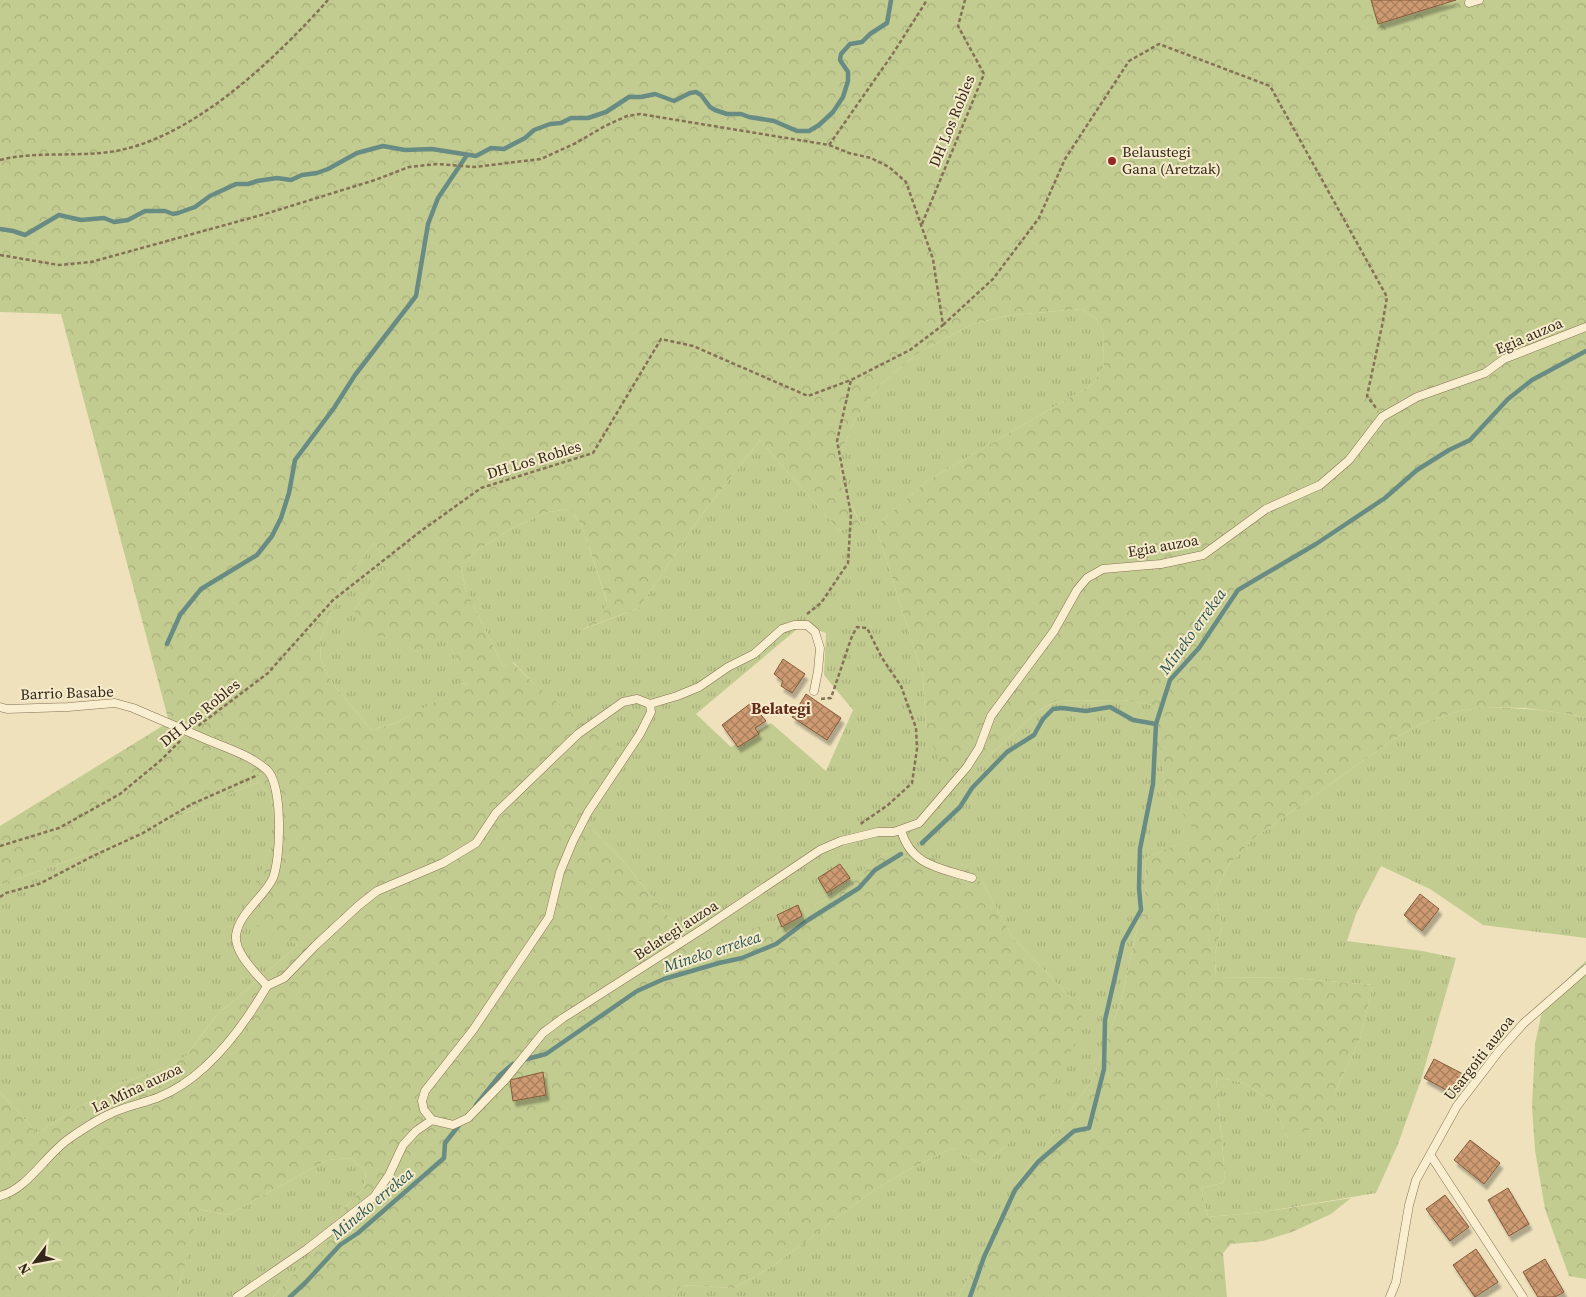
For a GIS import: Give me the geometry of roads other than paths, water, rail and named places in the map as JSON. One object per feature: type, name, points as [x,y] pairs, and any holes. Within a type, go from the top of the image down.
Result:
[{"type":"lane","points":[[1469,3],[1479,0]]},
{"type":"lane","name":"Egia auzoa","points":[[841,842],[878,832],[894,832],[919,823],[967,767],[979,748],[991,716],[1054,631],[1077,590],[1087,578],[1103,569],[1161,564],[1203,555],[1266,509],[1320,485],[1348,460],[1382,417],[1417,397],[1485,373],[1504,359],[1586,327]]},
{"type":"lane","points":[[266,986],[284,978],[315,946],[377,891],[443,863],[476,843],[496,813],[578,734],[623,702],[638,699],[650,704],[699,687],[728,667],[754,654],[782,629],[794,625],[806,625],[815,632],[820,648],[814,691]]},
{"type":"lane","name":"Barrio Basabe","points":[[0,707],[68,707],[115,703],[133,708],[248,757],[268,772],[276,787],[279,817],[278,846],[273,878],[241,922],[236,936],[240,951],[266,986]]},
{"type":"lane","points":[[237,1297],[307,1249],[374,1197],[389,1175],[403,1144],[416,1131],[432,1120],[424,1110],[422,1101],[425,1091],[473,1030],[549,916],[560,872],[572,841],[588,812],[640,734],[651,712],[650,704]]},
{"type":"lane","points":[[901,830],[904,842],[914,854],[927,864],[972,878]]},
{"type":"lane","name":"Belategi auzoa","points":[[432,1120],[453,1125],[468,1118],[504,1081],[543,1032],[820,850],[841,842]]},
{"type":"lane","name":"Usargoiti auzoa","points":[[1390,1297],[1396,1282],[1409,1205],[1416,1180],[1457,1106],[1499,1051],[1524,1023],[1586,969]]},
{"type":"lane","name":"La Mina auzoa","points":[[0,1196],[8,1194],[23,1184],[68,1139],[112,1112],[160,1096],[183,1085],[201,1072],[238,1030],[254,1008],[266,986]]},
{"type":"lane","points":[[1431,1156],[1524,1297]]},
{"type":"waterway","points":[[0,229],[25,235],[59,215],[81,220],[104,218],[114,222],[128,220],[145,211],[178,213],[195,207],[210,196],[236,184],[248,184],[277,178],[291,180],[302,175],[328,169],[357,153],[383,146],[405,150],[432,149],[476,156],[491,148],[504,149],[525,138],[534,130],[550,124],[561,123],[571,118],[588,118],[606,112],[629,97],[655,94],[674,101],[696,92],[715,110],[727,114],[741,114],[774,121],[797,131],[809,131],[819,125],[833,112],[843,97],[848,81],[848,72],[840,60],[841,54],[850,44],[862,42],[870,34],[887,23],[891,0]]},
{"type":"waterway","points":[[167,644],[180,615],[201,589],[257,555],[272,536],[281,518],[289,493],[295,460],[334,408],[355,375],[416,296],[428,224],[438,198],[467,155]]},
{"type":"waterway","points":[[970,1297],[984,1257],[1015,1190],[1038,1162],[1074,1131],[1089,1128],[1104,1069],[1105,1020],[1123,942],[1141,910],[1139,888],[1140,849],[1153,784],[1156,724],[1170,680],[1199,648],[1238,590],[1316,544],[1385,498],[1417,470],[1449,450],[1470,440],[1508,399],[1532,380],[1586,351]]},
{"type":"waterway","name":"Mineko errekea","points":[[922,843],[960,807],[972,788],[1007,752],[1034,735],[1043,719],[1053,709],[1062,708],[1086,711],[1110,707],[1133,720],[1156,724]]},
{"type":"waterway","name":"Mineko errekea","points":[[523,1060],[546,1054],[637,991],[664,979],[742,958],[776,944],[808,920],[859,888],[875,870],[901,854]]},
{"type":"waterway","name":"Mineko errekea","points":[[476,1105],[500,1075],[513,1064]]},
{"type":"waterway","name":"Mineko errekea","points":[[290,1297],[340,1245],[358,1233],[444,1158],[445,1143],[460,1124]]},
{"type":"place","name":"Belaustegi Gana (Aretzak)","points":[[1112,161]]},
{"type":"district","name":"Belategi","points":[[781,708]]}]
